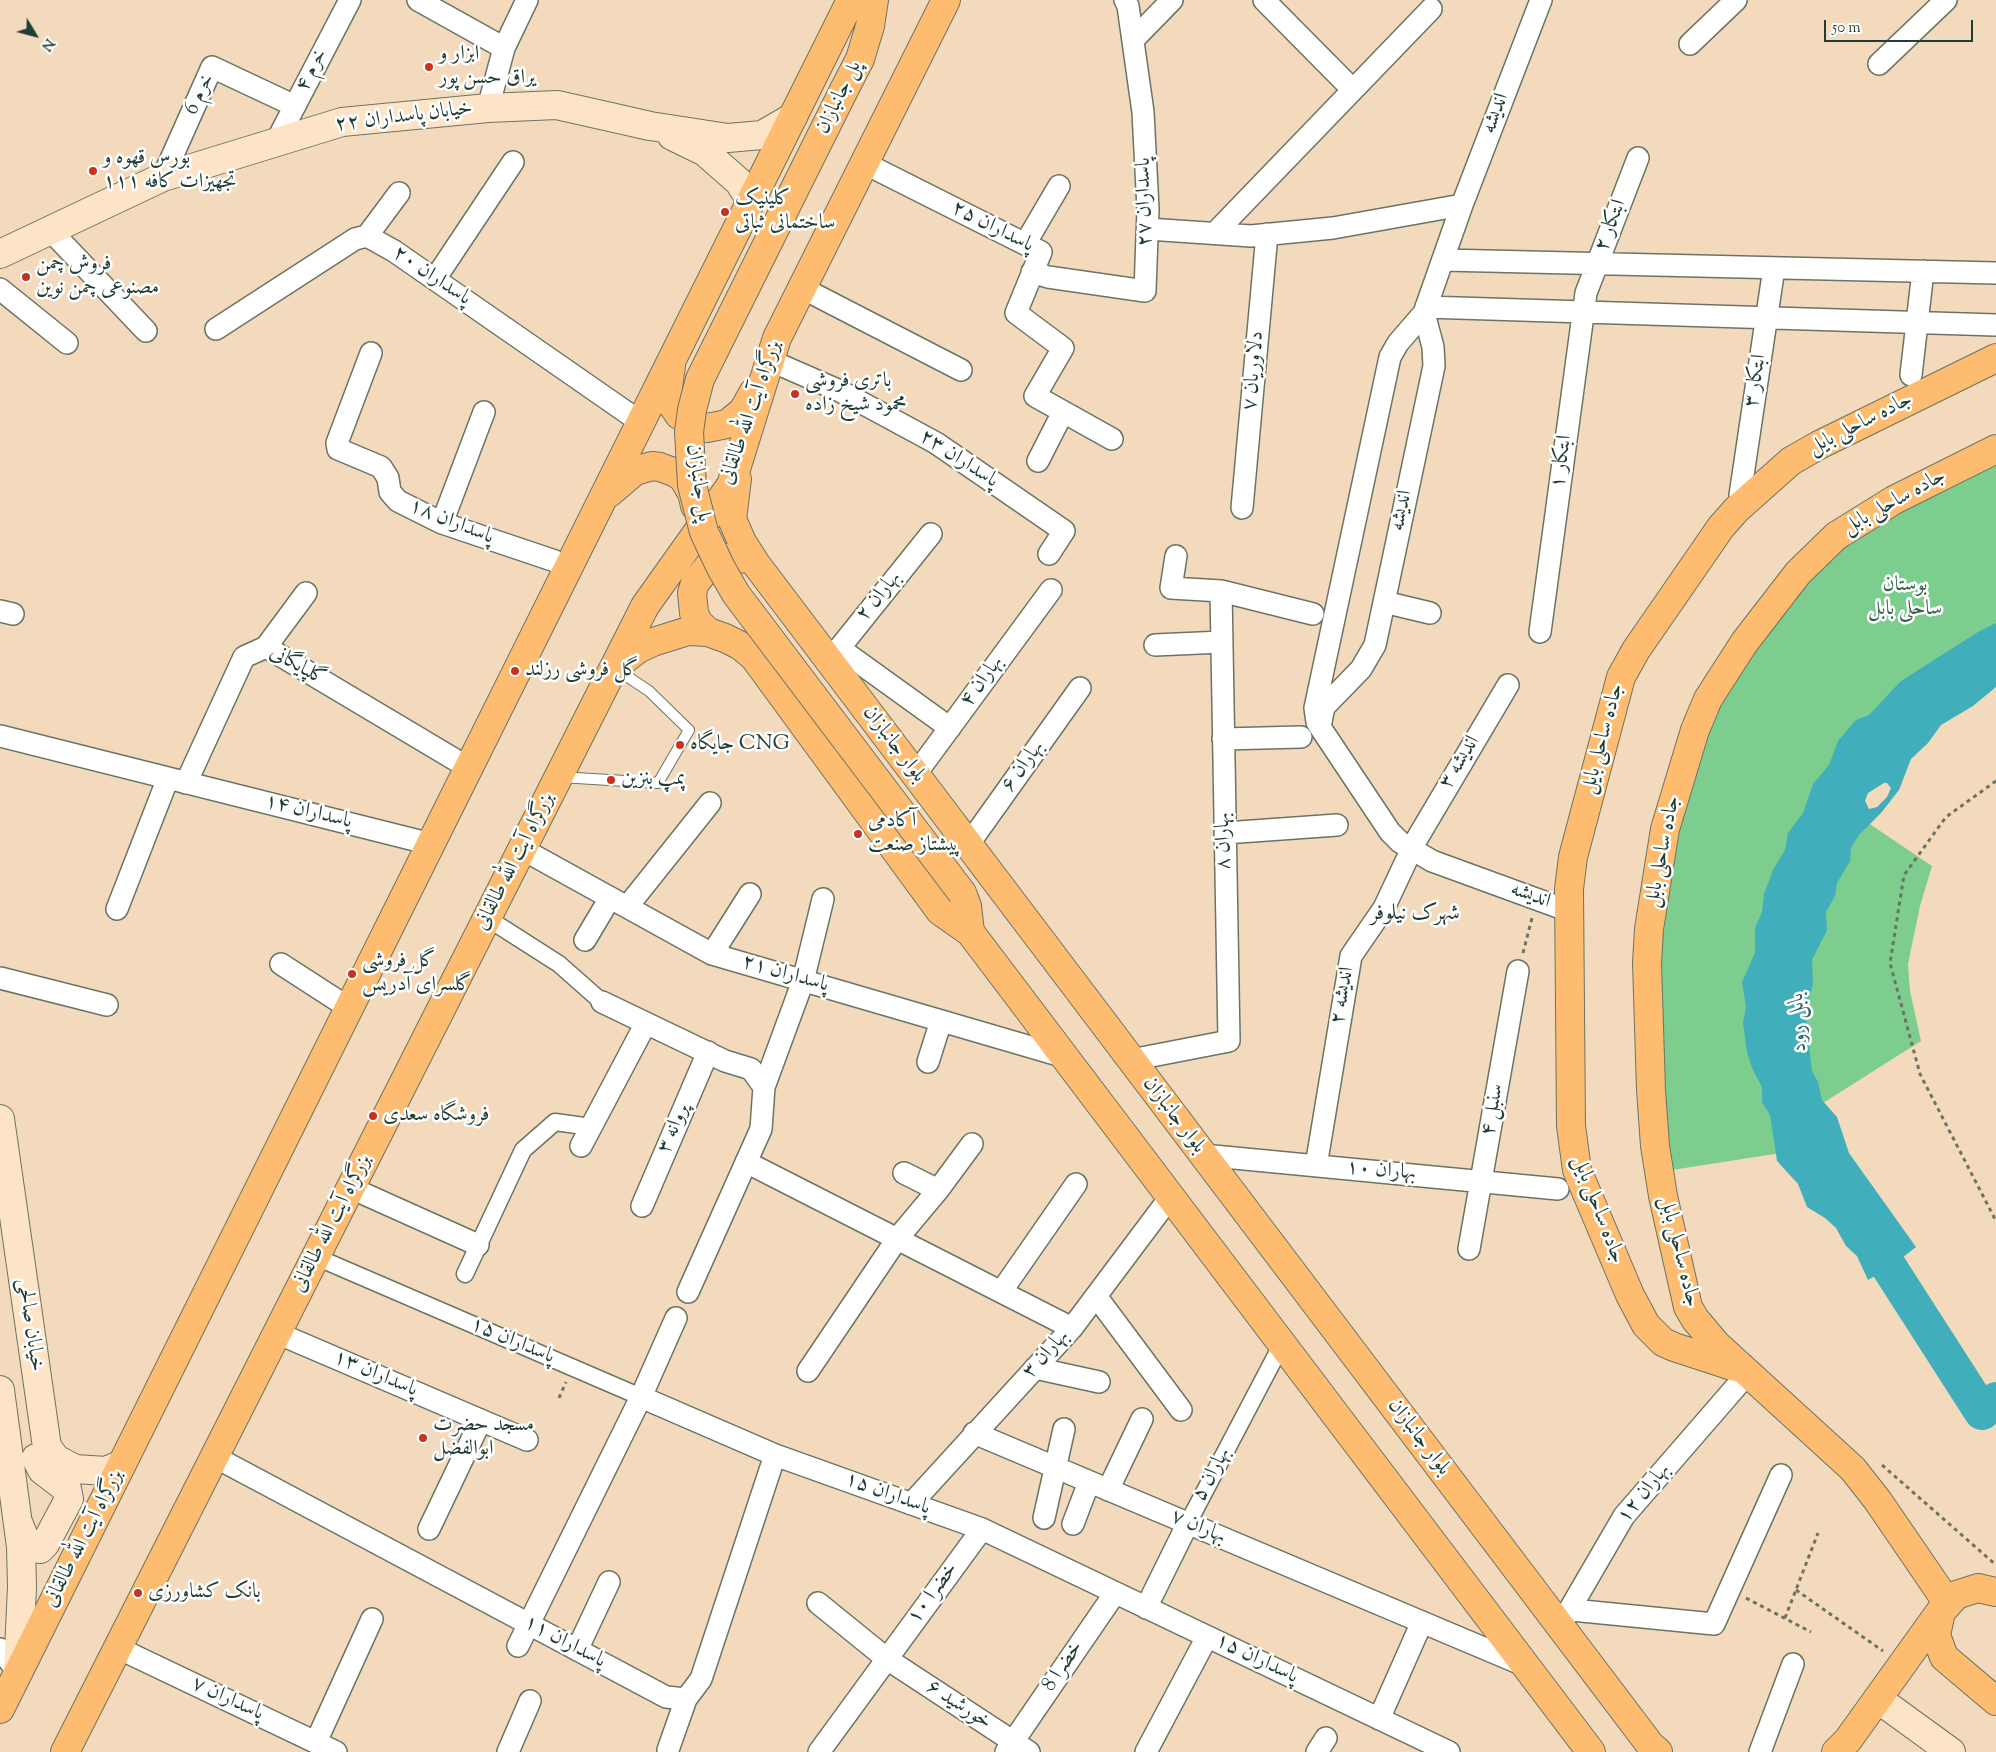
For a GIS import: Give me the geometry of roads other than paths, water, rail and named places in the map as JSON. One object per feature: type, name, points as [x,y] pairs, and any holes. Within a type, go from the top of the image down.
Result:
[{"type":"main road","name":"بزرگراه آیت الله طالقانی","points":[[0,1709],[568,570],[639,422],[671,362],[851,0]]},
{"type":"main road","name":"پل جانبازان","points":[[874,0],[870,26],[860,59],[700,379],[692,410],[689,432],[692,485],[707,539],[736,594],[962,892],[967,906],[970,932]]},
{"type":"main road","name":"بزرگراه آیت الله طالقانی","points":[[65,1752],[651,596],[731,486],[773,349],[946,0]]},
{"type":"main road","name":"خیابان پاسداران ۲۲","points":[[0,254],[164,178],[342,122],[488,108],[557,106],[650,126],[728,138],[762,135],[793,116]]},
{"type":"main road","name":"خیابان پاسداران ۲۲","points":[[650,126],[705,152],[739,182],[751,201]]},
{"type":"main road","points":[[671,362],[668,387],[669,397],[676,410],[687,421],[697,425],[717,427],[727,424],[743,411],[773,349]]},
{"type":"main road","name":"جاده ساحلی بایل","points":[[1630,1294],[1577,1170],[1573,1151],[1569,911],[1572,856],[1621,677],[1636,650],[1721,527],[1737,509],[1791,461],[1819,444],[1996,358]]},
{"type":"main road","name":"جاده ساحلی بابل","points":[[1947,1602],[1878,1501],[1853,1469],[1707,1334],[1688,1307],[1661,1188],[1651,1090],[1647,963],[1653,892],[1665,829],[1694,730],[1708,699],[1744,643],[1798,573],[1836,536],[1894,500],[1996,449]]},
{"type":"main road","name":"بلوار جانبازان","points":[[739,462],[732,519],[738,535],[756,564],[834,654],[915,775],[968,845],[1204,1155],[1566,1618],[1654,1750]]},
{"type":"main road","points":[[602,500],[628,475],[652,466],[676,473],[692,492],[696,509],[692,526],[651,596]]},
{"type":"main road","points":[[708,632],[698,622],[692,603],[692,592],[700,574],[708,566],[726,558],[747,560],[756,564]]},
{"type":"main road","points":[[614,668],[638,649],[668,636],[688,632],[708,632],[733,641],[754,657],[940,911],[970,932],[1591,1752]]},
{"type":"main road","name":"خیابان صالحی","points":[[0,1119],[47,1447],[56,1459],[66,1465],[84,1471],[106,1471],[122,1464]]},
{"type":"main road","name":"جاده ساحلی بابل","points":[[1630,1294],[1646,1325],[1663,1342],[1748,1373]]},
{"type":"main road","name":"خیابان صالحی","points":[[0,1390],[17,1521],[22,1587],[18,1672]]},
{"type":"main road","points":[[17,1521],[27,1544],[33,1548],[40,1549],[46,1544],[69,1499],[67,1489],[38,1465],[36,1451],[40,1403]]},
{"type":"main road","points":[[1836,1752],[1848,1740],[1947,1602],[1967,1590],[1978,1588],[1996,1592]]},
{"type":"main road","points":[[1947,1602],[1937,1623],[1938,1646],[1952,1665],[1996,1701]]},
{"type":"main road","points":[[1878,1699],[1951,1752]]},
{"type":"street","name":"خرم ۴","points":[[276,142],[350,0]]},
{"type":"street","points":[[418,0],[504,48]]},
{"type":"street","points":[[488,108],[504,48],[527,0]]},
{"type":"street","name":"پاسداران ۲۷","points":[[1032,272],[1146,291],[1148,229],[1143,112],[1128,6],[1125,0]]},
{"type":"street","points":[[1133,40],[1172,0]]},
{"type":"street","points":[[1264,0],[1352,89]]},
{"type":"street","name":"اندیشه","points":[[1541,0],[1462,205],[1425,310],[1398,343],[1390,357],[1320,727],[1390,832],[1413,845],[1432,861],[1569,911]]},
{"type":"street","points":[[1690,44],[1736,0]]},
{"type":"street","points":[[1879,64],[1946,0]]},
{"type":"street","points":[[1215,233],[1431,9]]},
{"type":"street","name":"خرم 6","points":[[164,178],[212,67],[295,106]]},
{"type":"street","name":"ابتکار ۲","points":[[1586,293],[1638,158]]},
{"type":"street","points":[[435,279],[513,162]]},
{"type":"street","name":"پاسداران ۲۵","points":[[864,163],[1041,252],[1016,314],[1063,348],[1035,396],[1112,438]]},
{"type":"street","points":[[1025,244],[1059,186]]},
{"type":"street","points":[[367,236],[399,193]]},
{"type":"street","points":[[1148,229],[1251,236],[1334,228],[1462,205]]},
{"type":"street","points":[[51,231],[146,330]]},
{"type":"street","name":"دلاوریان ۷","points":[[1242,508],[1267,234]]},
{"type":"street","name":"پاسداران ۲۰","points":[[216,329],[355,239],[367,236],[394,250],[639,422]]},
{"type":"street","points":[[1444,260],[1996,273]]},
{"type":"street","name":"ابتکار ۳","points":[[1740,495],[1774,268]]},
{"type":"street","points":[[1911,375],[1923,271]]},
{"type":"street","points":[[802,288],[960,370]]},
{"type":"street","points":[[0,289],[67,343]]},
{"type":"street","name":"ابتکار ۱","points":[[1540,632],[1586,293]]},
{"type":"street","points":[[1425,310],[1996,324]]},
{"type":"street","name":"اندیشه","points":[[1326,696],[1361,669],[1371,653],[1384,602],[1434,366],[1433,347],[1425,310]]},
{"type":"street","name":"پاسداران ۲۳","points":[[773,349],[840,391],[936,443],[1064,531],[1049,554]]},
{"type":"street","name":"پاسداران ۱۸","points":[[371,353],[337,443],[338,449],[381,467],[388,478],[390,492],[398,501],[442,524],[555,561],[568,570]]},
{"type":"street","points":[[442,524],[484,412]]},
{"type":"street","points":[[1038,461],[1063,412]]},
{"type":"street","name":"بهاران ۲","points":[[834,654],[932,534]]},
{"type":"street","points":[[1176,556],[1171,588],[1221,591],[1312,614]]},
{"type":"street","name":"بهاران ۴","points":[[915,775],[1051,590]]},
{"type":"street","name":"بهاران ۸","points":[[1132,1060],[1229,1041],[1221,591]]},
{"type":"street","points":[[266,646],[306,593]]},
{"type":"street","points":[[1384,602],[1430,613]]},
{"type":"street","points":[[1156,645],[1222,642]]},
{"type":"street","name":"گلپایگانی","points":[[117,909],[177,781],[244,657],[266,646],[469,768]]},
{"type":"street","points":[[834,654],[950,728]]},
{"type":"street","name":"اندیشه ۳","points":[[1413,845],[1508,685]]},
{"type":"street","name":"بهاران ۶","points":[[968,845],[1080,688]]},
{"type":"street","name":"پاسداران ۱۴","points":[[0,736],[431,844]]},
{"type":"street","points":[[1223,739],[1301,737]]},
{"type":"street","points":[[585,940],[710,803]]},
{"type":"street","points":[[1225,833],[1337,824]]},
{"type":"street","name":"اندیشه ۲","points":[[1316,1166],[1351,956],[1384,908],[1413,845]]},
{"type":"street","name":"پاسداران ۲۱","points":[[522,849],[712,954],[1065,1057]]},
{"type":"street","points":[[712,954],[750,894]]},
{"type":"street","points":[[688,1292],[761,1129],[764,1086],[803,981],[823,899]]},
{"type":"street","points":[[487,918],[559,964],[602,1002],[708,1052],[751,1069],[764,1086]]},
{"type":"street","points":[[281,964],[349,1008]]},
{"type":"street","name":"سنبل ۴","points":[[1469,1249],[1518,971]]},
{"type":"street","points":[[0,978],[107,1005]]},
{"type":"street","points":[[928,1062],[941,1021]]},
{"type":"street","points":[[581,1146],[646,1023]]},
{"type":"street","name":"پروانه ۳","points":[[642,1206],[708,1052]]},
{"type":"street","points":[[465,1274],[523,1150],[555,1122],[591,1127]]},
{"type":"street","points":[[808,1371],[897,1239],[938,1190],[972,1144]]},
{"type":"street","name":"بهاران ۱۰","points":[[1204,1155],[1558,1189]]},
{"type":"street","points":[[746,1162],[1072,1328]]},
{"type":"street","points":[[904,1173],[938,1190]]},
{"type":"street","points":[[1001,1292],[1076,1184]]},
{"type":"street","points":[[351,1188],[478,1245]]},
{"type":"street","name":"بهاران ۳","points":[[911,1504],[1072,1328],[1171,1196]]},
{"type":"street","name":"پاسداران ۱۵","points":[[316,1257],[775,1455],[982,1529],[1449,1752]]},
{"type":"street","points":[[1096,1296],[1181,1410]]},
{"type":"street","points":[[518,1646],[641,1397],[676,1318]]},
{"type":"street","name":"پاسداران ۱۳","points":[[277,1333],[528,1440]]},
{"type":"street","name":"بهاران ۵","points":[[1146,1608],[1188,1523],[1282,1344]]},
{"type":"street","points":[[1035,1368],[1099,1382]]},
{"type":"street","name":"بهاران ۱۲","points":[[1566,1618],[1624,1516],[1748,1373]]},
{"type":"street","points":[[1073,1524],[1142,1419]]},
{"type":"street","points":[[429,1529],[481,1420]]},
{"type":"street","points":[[1044,1518],[1064,1429]]},
{"type":"street","name":"بهاران ۷","points":[[974,1433],[1526,1666]]},
{"type":"street","points":[[668,1750],[686,1699],[701,1678],[775,1455]]},
{"type":"street","name":"پاسداران ١١","points":[[215,1457],[666,1697],[686,1699]]},
{"type":"street","points":[[1566,1618],[1714,1624],[1782,1475]]},
{"type":"street","name":"خضرا ۱۰","points":[[819,1752],[982,1529]]},
{"type":"street","points":[[577,1650],[609,1582]]},
{"type":"street","name":"خضرا 8","points":[[1016,1749],[1115,1593]]},
{"type":"street","name":"خورشید ۶","points":[[818,1603],[887,1659],[1016,1749]]},
{"type":"street","points":[[316,1742],[372,1619]]},
{"type":"street","points":[[1379,1719],[1422,1622]]},
{"type":"street","points":[[1146,1752],[1207,1637]]},
{"type":"street","name":"پاسداران ۷","points":[[118,1648],[336,1752]]},
{"type":"street","points":[[0,1649],[18,1672]]},
{"type":"street","points":[[1760,1752],[1793,1664]]},
{"type":"street","points":[[508,1752],[530,1701]]},
{"type":"lane","points":[[559,777],[658,783],[689,730],[649,691],[614,668]]},
{"type":"water","points":[[1996,623],[1996,687],[1973,706],[1941,725],[1928,743],[1911,759],[1899,790],[1881,813],[1859,835],[1851,848],[1850,861],[1837,883],[1835,896],[1826,912],[1827,930],[1812,960],[1813,985],[1805,1009],[1812,1071],[1818,1082],[1822,1100],[1837,1117],[1849,1153],[1916,1247],[1889,1268],[1868,1280],[1857,1256],[1846,1246],[1836,1228],[1825,1218],[1807,1207],[1798,1184],[1777,1161],[1770,1115],[1762,1102],[1762,1087],[1752,1068],[1747,1052],[1743,1023],[1746,1007],[1742,982],[1755,953],[1755,928],[1762,912],[1764,894],[1773,870],[1785,850],[1788,833],[1803,813],[1813,784],[1829,765],[1838,741],[1856,720],[1869,715],[1901,681],[1978,632]],"holes":[[[1887,783],[1891,788],[1887,797],[1877,807],[1869,809],[1865,801],[1868,793]]]},
{"type":"waterway","name":"بابل رود","points":[[1862,1225],[1982,1412],[1996,1400]]},
{"type":"place","name":"ابزار و یراق حسن پور","points":[[429,67]]},
{"type":"place","name":"بورس قهوه و تجهیزات کافه ۱۱۱","points":[[93,171]]},
{"type":"place","name":"کلینیک ساختمانی ثباتی","points":[[725,212]]},
{"type":"place","name":"فروش چمن مصنوعی چمن نوین","points":[[26,277]]},
{"type":"place","name":"باتری فروشی محمود شیخ زاده","points":[[795,394]]},
{"type":"place","name":"گل فروشی رزلند","points":[[515,671]]},
{"type":"place","name":"جایگاه CNG","points":[[680,745]]},
{"type":"place","name":"پمپ بنزین","points":[[611,780]]},
{"type":"place","name":"آکادمی پیشتاز صنعت","points":[[858,834]]},
{"type":"place","name":"گل فروشی گلسرای آدریس","points":[[352,974]]},
{"type":"place","name":"فروشگاه سعدی","points":[[373,1116]]},
{"type":"place","name":"مسجد حضرت ابوالفضل","points":[[423,1438]]},
{"type":"place","name":"بانک کشاورزی","points":[[138,1593]]},
{"type":"district","name":"شهرک نیلوفر","points":[[1415,915]]},
{"type":"park label","name":"بوستان ساحلی بابل","points":[[1905,598]]}]
